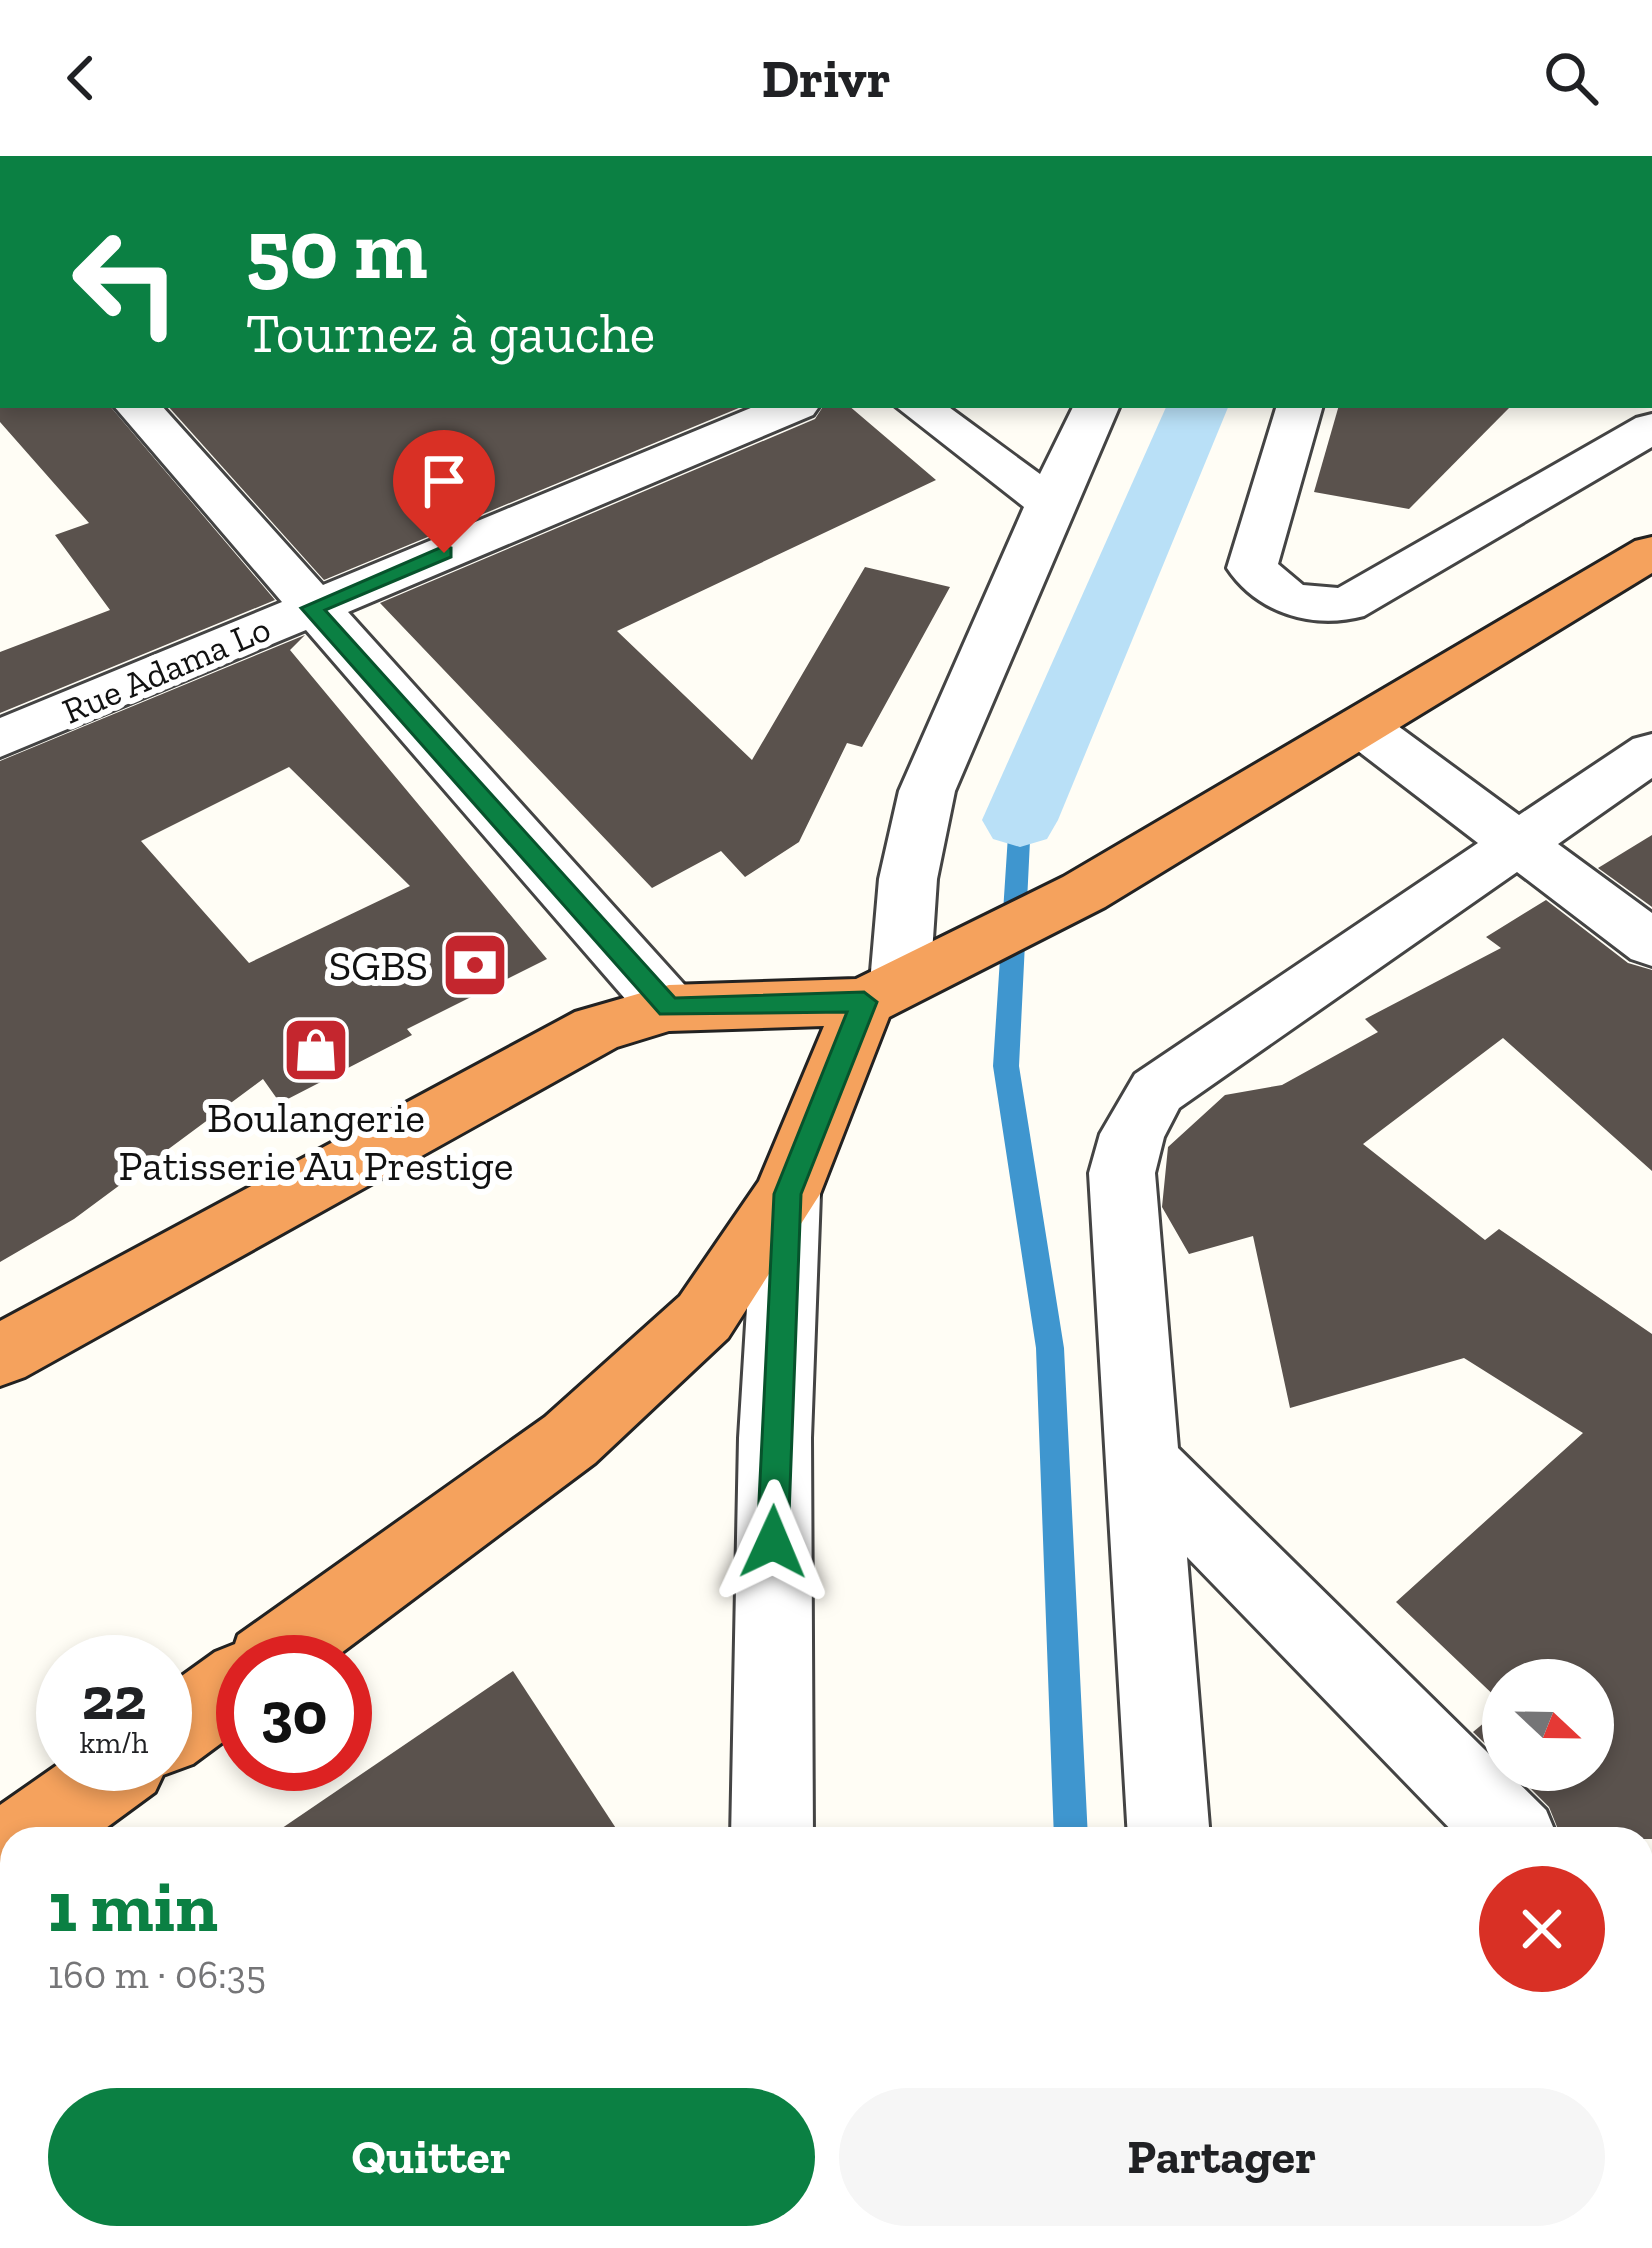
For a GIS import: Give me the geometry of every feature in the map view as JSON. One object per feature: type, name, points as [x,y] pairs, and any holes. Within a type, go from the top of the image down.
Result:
[{"type":"highway","points":[[0,1356],[597,1029],[669,1008],[900,983],[1084,892],[1652,553]]},
{"type":"highway","points":[[303,1635],[570,1440],[704,1317],[788,1194],[900,983]]},
{"type":"highway","points":[[47,1827],[93,1791]]},
{"type":"street","points":[[139,408],[669,1008]]},
{"type":"street","name":"Rue Adama Lo","points":[[0,739],[790,408]]},
{"type":"street","points":[[921,408],[1050,503]]},
{"type":"street","points":[[900,983],[908,879],[927,791],[1096,408]]},
{"type":"street","points":[[1299,408],[1252,568],[1289,600],[1346,605],[1652,428]]},
{"type":"street","points":[[1364,728],[1652,944]]},
{"type":"street","points":[[1168,1827],[1122,1173],[1132,1135],[1157,1091],[1652,752]]},
{"type":"street","points":[[772,1827],[774,1459],[788,1194]]},
{"type":"street","points":[[1139,1458],[1504,1827]]},
{"type":"building","points":[[0,408],[112,408],[275,600],[0,713],[0,652],[110,610],[55,535],[89,523],[0,422]]},
{"type":"building","points":[[170,408],[739,408],[324,580]]},
{"type":"building","points":[[822,408],[852,408],[936,480],[617,631],[752,760],[865,567],[950,587],[862,747],[847,743],[799,842],[745,877],[721,851],[652,888],[380,603],[815,419]]},
{"type":"building","points":[[1338,408],[1509,408],[1409,509],[1314,492]]},
{"type":"building","points":[[305,635],[290,650],[547,959],[407,1029],[412,1035],[280,1103],[263,1079],[74,1219],[0,1262],[0,761]],"holes":[[[289,767],[410,886],[249,963],[141,841]]]},
{"type":"building","points":[[1652,835],[1652,907],[1598,868]]},
{"type":"building","points":[[1546,900],[1628,963],[1652,970],[1652,1171],[1503,1038],[1363,1144],[1485,1240],[1499,1229],[1652,1334],[1652,1827],[1557,1827],[1549,1807],[1533,1791],[1614,1791],[1614,1659],[1482,1659],[1482,1684],[1396,1602],[1583,1433],[1464,1358],[1290,1408],[1253,1236],[1189,1254],[1162,1207],[1168,1147],[1225,1095],[1282,1085],[1378,1032],[1365,1019],[1501,948],[1486,937]]},
{"type":"building","points":[[513,1671],[615,1827],[284,1827],[337,1791],[372,1791],[372,1767]]},
{"type":"waterway","points":[[1020,820],[1197,408]]},
{"type":"waterway","points":[[1020,820],[1006,1066],[1050,1348],[1070,1827]]},
{"type":"place","name":"SGBS","points":[[475,965]]},
{"type":"place","name":"Boulangerie Patisserie Au Prestige","points":[[316,1050]]},
{"type":"route","points":[[444,553],[311,608],[669,1008],[864,1002],[788,1194],[773,1542]]}]
